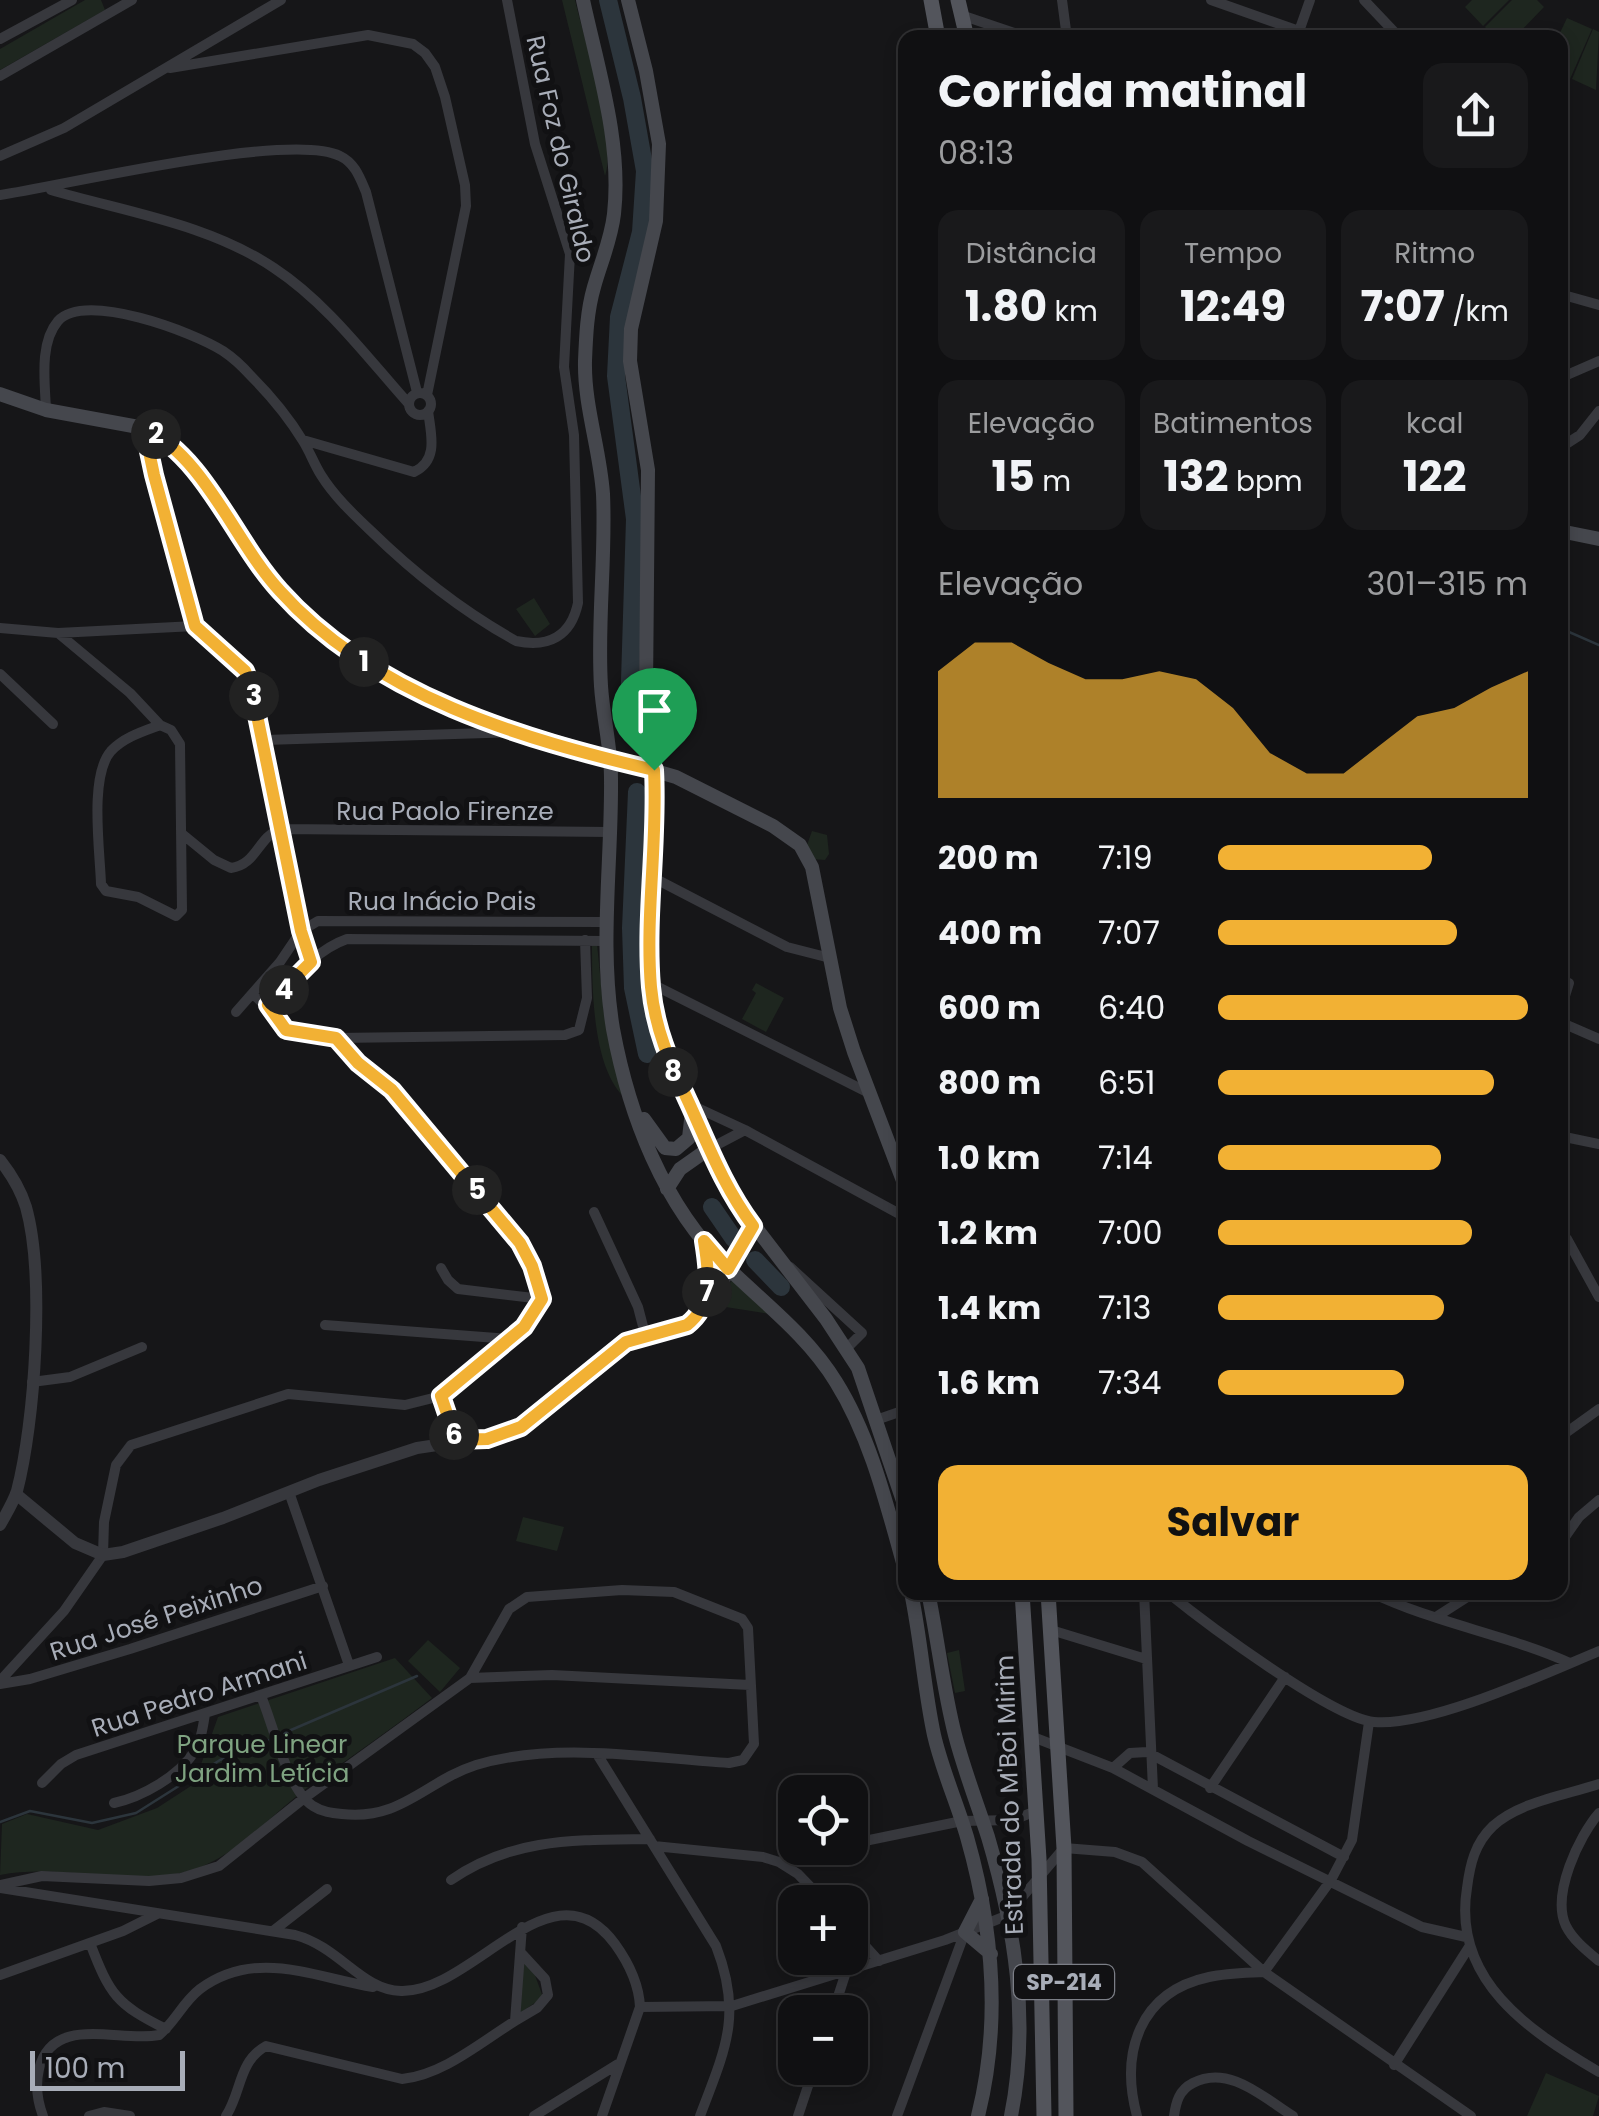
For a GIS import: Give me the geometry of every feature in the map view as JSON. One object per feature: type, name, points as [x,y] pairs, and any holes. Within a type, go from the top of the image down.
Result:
[{"type":"main road","points":[[583,0],[616,174],[611,237],[593,290],[585,366],[603,498],[601,685],[610,760],[606,941],[614,1029],[632,1102],[666,1189],[728,1269],[798,1334],[835,1380],[866,1444],[898,1547]]},
{"type":"main road","points":[[628,0],[646,71],[659,158],[656,221],[630,329],[630,361],[648,470],[646,691],[654,770],[651,984],[661,1042],[707,1150],[733,1198],[858,1368],[898,1486]]},
{"type":"main road","points":[[0,394],[46,410],[144,428],[180,452],[263,572],[302,614],[390,678],[484,719],[676,777],[748,812],[800,845],[812,867],[840,1008],[898,1168]]},
{"type":"main road","points":[[1568,533],[1599,539]]},
{"type":"main road","points":[[632,1102],[666,1149],[686,1143],[692,1130],[690,1104]]},
{"type":"main road","points":[[666,1189],[680,1169],[707,1150]]},
{"type":"main road","points":[[913,1600],[934,1736],[962,1821],[982,1898],[992,1958],[990,2041],[978,2116]]},
{"type":"main road","points":[[929,1600],[954,1731],[983,1823],[1018,1978],[1021,2026],[1011,2116]]},
{"type":"main road","name":"Estrada do M'Boi Mirim","points":[[1023,1600],[1040,1878],[1044,2116]]},
{"type":"main road","name":"Estrada do M'Boi Mirim","points":[[1049,1600],[1064,1848],[1066,2116]]},
{"type":"main road","points":[[982,1898],[965,1932],[992,1958]]},
{"type":"street","points":[[0,40],[72,0]]},
{"type":"street","points":[[0,76],[109,6],[132,0]]},
{"type":"street","points":[[0,156],[64,128],[281,0]]},
{"type":"street","name":"Rua Foz do Giraldo","points":[[46,410],[46,354],[51,332],[60,319],[73,312],[95,310],[132,316],[222,350],[250,374],[302,440],[338,497],[416,571],[516,641],[546,643],[565,632],[578,603],[574,435],[564,367],[570,254],[536,144],[507,0]]},
{"type":"street","points":[[1062,0],[1066,30]]},
{"type":"street","points":[[1210,0],[1288,30]]},
{"type":"street","points":[[1299,30],[1310,0]]},
{"type":"street","points":[[1364,0],[1392,30]]},
{"type":"street","points":[[960,7],[1011,30]]},
{"type":"street","points":[[170,68],[368,35],[402,40],[426,53],[445,97],[466,206],[434,364],[422,393],[408,403]]},
{"type":"street","points":[[0,195],[216,158],[308,148],[344,157],[355,167],[366,192],[413,374],[431,406],[423,413]]},
{"type":"street","points":[[46,188],[186,226],[273,267],[316,300],[410,409],[423,413]]},
{"type":"street","points":[[1568,296],[1599,305]]},
{"type":"street","points":[[1568,375],[1599,361]]},
{"type":"street","points":[[564,367],[585,366]]},
{"type":"street","points":[[1568,443],[1580,435],[1599,411]]},
{"type":"street","points":[[302,440],[405,472],[421,469],[428,462],[432,444],[423,413]]},
{"type":"street","points":[[144,428],[195,626],[245,671],[265,740],[301,931],[311,962]]},
{"type":"street","points":[[0,628],[58,633],[195,626]]},
{"type":"street","points":[[58,633],[103,668],[160,725],[171,730],[180,744],[179,916],[138,897],[113,894],[102,888],[99,781],[105,762],[112,750],[130,737],[160,725]]},
{"type":"street","points":[[0,674],[53,724]]},
{"type":"street","points":[[463,734],[484,719]]},
{"type":"street","points":[[265,740],[519,731]]},
{"type":"street","points":[[181,832],[214,860],[231,868],[248,863],[265,837],[280,829]]},
{"type":"street","name":"Rua Paolo Firenze","points":[[280,829],[610,832]]},
{"type":"street","points":[[652,877],[787,948],[830,958]]},
{"type":"street","name":"Rua Inácio Pais","points":[[301,931],[318,921],[606,922]]},
{"type":"street","points":[[236,1012],[301,931]]},
{"type":"street","name":"Rua Inácio Pais","points":[[268,1005],[336,943],[360,938],[606,941]]},
{"type":"street","points":[[252,994],[268,1005],[286,1030],[336,1038],[559,1036],[580,1030],[587,998],[585,940]]},
{"type":"street","points":[[1568,989],[1570,983]]},
{"type":"street","points":[[651,984],[869,1092]]},
{"type":"street","points":[[1568,1026],[1599,1040]]},
{"type":"street","points":[[0,1683],[64,1611],[103,1555],[104,1522],[116,1464],[131,1445],[288,1394],[406,1405],[441,1396],[533,1318],[542,1299],[532,1266],[493,1208],[392,1090],[358,1063],[336,1038]]},
{"type":"street","points":[[690,1104],[746,1130],[898,1213]]},
{"type":"street","points":[[707,1150],[746,1130]]},
{"type":"street","points":[[1568,1138],[1599,1144]]},
{"type":"street","points":[[0,1160],[25,1205],[35,1254],[32,1382],[16,1494],[0,1526]]},
{"type":"street","points":[[594,1212],[638,1307],[645,1334]]},
{"type":"street","points":[[16,1494],[75,1544],[103,1555],[190,1530],[417,1448],[487,1439],[521,1427],[611,1353],[645,1334],[687,1325],[704,1308],[753,1226]]},
{"type":"street","points":[[1568,1238],[1599,1297]]},
{"type":"street","points":[[704,1241],[708,1282],[704,1308]]},
{"type":"street","points":[[441,1268],[458,1289],[542,1299]]},
{"type":"street","points":[[325,1325],[510,1340]]},
{"type":"street","points":[[32,1382],[70,1377],[142,1347]]},
{"type":"street","points":[[441,1396],[456,1440]]},
{"type":"street","points":[[1568,1428],[1599,1408]]},
{"type":"street","points":[[876,1420],[898,1412]]},
{"type":"street","points":[[289,1492],[350,1665]]},
{"type":"street","points":[[1568,1533],[1599,1500]]},
{"type":"street","name":"Rua José Peixinho","points":[[0,1683],[30,1679],[114,1654],[323,1586]]},
{"type":"street","points":[[0,1887],[30,1876],[149,1881],[202,1873],[241,1850],[303,1799],[470,1678],[509,1610],[527,1598],[622,1590],[674,1592],[742,1619],[748,1628],[754,1744],[743,1760],[730,1763],[597,1754],[529,1756],[476,1765],[401,1806],[372,1815],[331,1813],[303,1799],[262,1696]]},
{"type":"street","points":[[1144,1600],[1154,1789]]},
{"type":"street","points":[[1178,1600],[1285,1676],[1369,1722],[1395,1722],[1441,1712],[1599,1651]]},
{"type":"street","points":[[1390,1600],[1534,1647],[1570,1664]]},
{"type":"street","points":[[1436,1618],[1463,1600]]},
{"type":"street","points":[[1051,1630],[1146,1659]]},
{"type":"street","name":"Rua Pedro Armani","points":[[42,1783],[76,1755],[377,1657]]},
{"type":"street","points":[[470,1678],[552,1675],[750,1685]]},
{"type":"street","points":[[1210,1788],[1285,1676]]},
{"type":"street","points":[[114,1803],[155,1786],[192,1755],[205,1714]]},
{"type":"street","points":[[1137,2116],[1130,2090],[1130,2058],[1141,2024],[1153,2009],[1186,1985],[1205,1977],[1264,1972],[1331,1880],[1356,1824],[1369,1722]]},
{"type":"street","points":[[1033,1737],[1113,1768],[1248,1841],[1422,1927],[1467,1942]]},
{"type":"street","points":[[1113,1768],[1136,1750],[1147,1752],[1344,1857]]},
{"type":"street","points":[[597,1754],[716,1946],[726,1970],[732,2006],[720,2062],[700,2116]]},
{"type":"street","points":[[1599,1784],[1511,1814],[1495,1824],[1482,1838],[1470,1870],[1465,1900],[1467,1942],[1488,1981],[1528,2027],[1599,2072]]},
{"type":"street","points":[[868,1840],[962,1821],[1014,1820],[1036,1811]]},
{"type":"street","points":[[1599,1814],[1582,1837],[1571,1862],[1562,1906],[1566,1927],[1599,1961]]},
{"type":"street","points":[[452,1880],[495,1855],[516,1848],[580,1840],[652,1842],[778,1862]]},
{"type":"street","points":[[868,1965],[1006,1916],[1064,1848],[1115,1852],[1142,1862],[1264,1972],[1471,2116]]},
{"type":"street","points":[[784,1865],[809,1885]]},
{"type":"street","points":[[0,1887],[273,1931],[324,1946],[376,1988]]},
{"type":"street","points":[[273,1931],[326,1889]]},
{"type":"street","points":[[0,1975],[157,1914]]},
{"type":"street","points":[[44,2116],[36,2080],[40,2062],[59,2040],[95,2034],[145,2038],[158,2035],[184,2002],[202,1988],[244,1968],[299,1969],[398,1991],[430,1986],[493,1950],[522,1928],[568,1915],[593,1920],[603,1927],[623,1955],[640,1995],[640,2007],[602,2116]]},
{"type":"street","points":[[516,2021],[522,1928]]},
{"type":"street","points":[[897,2116],[965,1932]]},
{"type":"street","points":[[1394,2066],[1467,1942]]},
{"type":"street","points":[[90,1943],[112,1994],[136,2014],[166,2029]]},
{"type":"street","points":[[868,1949],[879,1961]]},
{"type":"street","points":[[226,2116],[244,2065],[266,2046],[402,2078],[414,2078],[446,2064],[537,2008],[548,1995],[545,1979],[522,1954]]},
{"type":"street","points":[[640,2007],[732,2006],[836,1975]]},
{"type":"street","points":[[534,2116],[618,2063]]},
{"type":"street","points":[[1174,2116],[1176,2104],[1188,2086],[1214,2076],[1230,2078],[1294,2116]]},
{"type":"street","points":[[798,2116],[808,2085]]},
{"type":"street","points":[[1272,2103],[1274,2116]]},
{"type":"street","points":[[89,2116],[104,2112],[130,2116]]},
{"type":"green space","points":[[85,0],[101,0],[105,10],[0,70],[0,49]]},
{"type":"green space","points":[[562,0],[575,0],[592,64],[607,139],[605,176]]},
{"type":"green space","points":[[1472,0],[1509,0],[1483,26],[1465,7]]},
{"type":"green space","points":[[1512,0],[1537,0],[1544,7],[1522,30],[1485,27]]},
{"type":"green space","points":[[1567,18],[1592,29],[1570,79],[1568,30],[1561,30]]},
{"type":"green space","points":[[1593,29],[1599,32],[1596,90],[1572,79]]},
{"type":"green space","points":[[534,598],[550,624],[535,636],[516,609]]},
{"type":"green space","points":[[812,831],[827,835],[829,854],[825,860],[812,859],[807,845]]},
{"type":"green space","points":[[592,944],[597,944],[604,1014],[623,1096],[605,1065],[600,1045]]},
{"type":"green space","points":[[756,983],[784,998],[766,1032],[742,1019],[756,993],[752,990]]},
{"type":"green space","points":[[733,1279],[770,1314],[713,1305]]},
{"type":"green space","points":[[523,1517],[564,1527],[557,1551],[516,1541]]},
{"type":"green space","points":[[428,1640],[460,1668],[440,1692],[408,1661]]},
{"type":"green space","points":[[959,1650],[965,1691],[955,1693],[947,1653]]},
{"type":"green space","name":"Parque Linear Jardim Letícia","points":[[395,1658],[432,1698],[297,1795],[249,1837],[215,1860],[196,1869],[153,1876],[44,1872],[0,1875],[2,1824],[27,1814],[98,1830],[157,1808],[194,1784],[218,1717]]},
{"type":"green space","points":[[524,1961],[533,1970],[543,1997],[519,2014]]},
{"type":"green space","points":[[1546,2073],[1599,2096],[1593,2116],[1527,2116]]},
{"type":"waterway","points":[[608,0],[645,171],[641,232],[619,317],[616,376],[635,519],[629,713]]},
{"type":"waterway","points":[[1568,631],[1599,645]]},
{"type":"waterway","points":[[637,792],[631,928],[633,988],[647,1054]]},
{"type":"waterway","points":[[712,1207],[734,1239]]},
{"type":"waterway","points":[[755,1260],[781,1287]]},
{"type":"waterway","points":[[284,1733],[417,1676]]},
{"type":"waterway","points":[[0,1822],[30,1811],[92,1823],[136,1813],[220,1760],[268,1740]]},
{"type":"route","points":[[144,428],[180,452],[281,592],[302,614],[358,658],[420,694],[484,719],[654,770],[650,934],[656,1022],[671,1068],[707,1150],[753,1226],[728,1269],[704,1241],[708,1282],[704,1308],[687,1325],[626,1342],[521,1427],[487,1439],[456,1440],[441,1396],[533,1318],[542,1299],[540,1289],[520,1243],[392,1090],[358,1063],[336,1038],[286,1030],[268,1005],[311,962],[301,931],[265,740],[245,671],[195,626],[144,428]]}]
